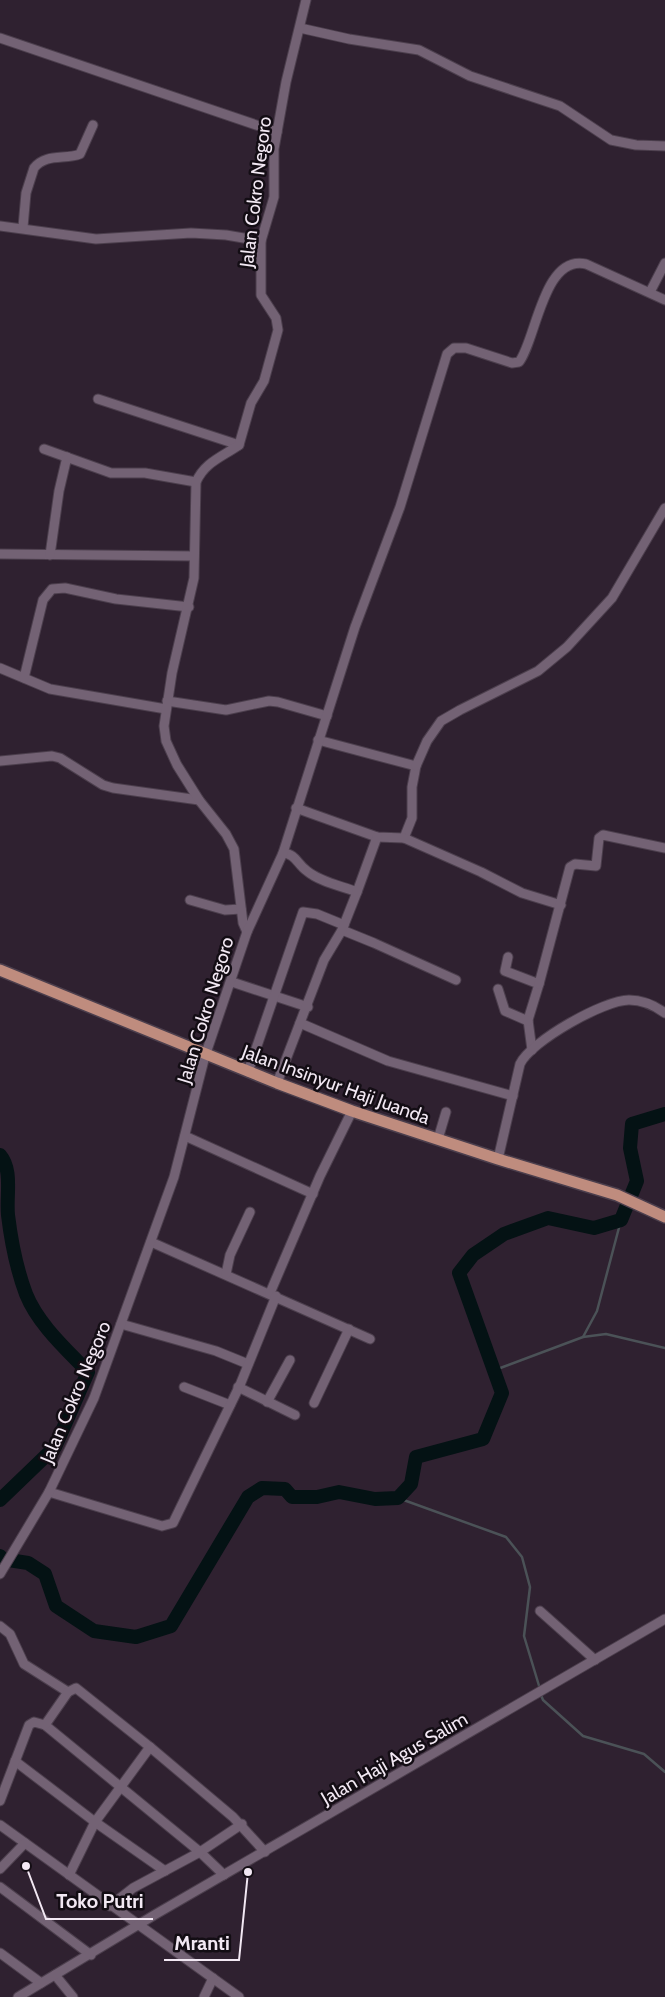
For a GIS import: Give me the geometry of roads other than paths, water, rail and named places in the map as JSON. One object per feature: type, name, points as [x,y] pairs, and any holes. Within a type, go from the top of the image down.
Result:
[{"type":"main road","name":"Jalan Insinyur Haji Juanda","points":[[0,970],[205,1056],[352,1111],[438,1140],[617,1195],[665,1217]]},
{"type":"street","name":"Jalan Cokro Negoro","points":[[239,445],[250,403],[264,382],[278,330],[276,318],[261,295],[261,241],[274,197],[273,159],[277,132],[286,82],[306,0]]},
{"type":"street","points":[[300,28],[355,40],[420,50],[470,76],[560,106],[611,140],[636,145],[665,146]]},
{"type":"street","points":[[0,38],[277,132]]},
{"type":"street","points":[[24,228],[26,193],[34,168],[52,158],[69,158],[80,154],[93,125]]},
{"type":"street","points":[[0,226],[96,239],[191,233],[226,234],[261,241]]},
{"type":"street","points":[[650,292],[665,263]]},
{"type":"street","points":[[247,932],[283,853],[355,627],[400,506],[450,351],[454,348],[466,348],[512,363],[519,362],[542,303],[563,268],[568,265],[586,264],[665,300]]},
{"type":"street","points":[[98,399],[239,445]]},
{"type":"street","points":[[44,449],[111,473],[145,473],[196,482],[200,473],[208,464],[239,445]]},
{"type":"street","points":[[50,555],[59,491],[67,458]]},
{"type":"street","name":"Jalan Cokro Negoro","points":[[1,1572],[49,1492],[94,1398],[174,1177],[205,1056],[232,982],[247,932],[243,923],[234,849],[226,834],[199,800],[166,741],[164,726],[194,578],[196,482]]},
{"type":"street","points":[[404,838],[412,818],[412,787],[416,766],[427,741],[442,722],[460,710],[538,671],[567,647],[612,598],[665,508]]},
{"type":"street","points":[[0,554],[194,556]]},
{"type":"street","points":[[24,678],[42,600],[52,589],[65,588],[116,599],[189,607]]},
{"type":"street","points":[[0,668],[59,691],[167,705],[226,710],[269,701],[327,716]]},
{"type":"street","points":[[318,740],[416,766]]},
{"type":"street","points":[[0,760],[52,756],[60,758],[103,785],[113,788],[199,800]]},
{"type":"street","points":[[296,808],[377,837],[404,838],[481,872],[522,894],[561,905]]},
{"type":"street","points":[[532,1050],[528,1021],[570,867],[575,864],[596,866],[600,836],[607,834],[665,848]]},
{"type":"street","points":[[278,1083],[324,960],[343,928],[377,837]]},
{"type":"street","points":[[283,853],[295,858],[308,872],[357,892]]},
{"type":"street","points":[[190,900],[225,910],[241,909]]},
{"type":"street","points":[[248,1072],[303,912],[317,914],[374,943],[456,980]]},
{"type":"street","points":[[508,957],[505,971],[539,984]]},
{"type":"street","points":[[232,982],[274,998],[308,1007]]},
{"type":"street","points":[[498,989],[505,1011],[528,1021]]},
{"type":"street","points":[[498,1159],[520,1064],[532,1050],[559,1030],[618,1001],[647,1003],[665,1013]]},
{"type":"street","points":[[300,1023],[388,1061],[513,1096]]},
{"type":"street","points":[[49,1492],[148,1523],[162,1526],[170,1525],[181,1508],[238,1387],[312,1194],[352,1111]]},
{"type":"street","points":[[438,1140],[446,1112]]},
{"type":"street","points":[[185,1136],[312,1194]]},
{"type":"street","points":[[226,1274],[230,1255],[250,1212]]},
{"type":"street","points":[[151,1242],[370,1339]]},
{"type":"street","points":[[121,1324],[216,1351],[248,1364]]},
{"type":"street","points":[[314,1403],[349,1329]]},
{"type":"street","points":[[267,1402],[290,1360]]},
{"type":"street","points":[[184,1387],[230,1405]]},
{"type":"street","points":[[238,1387],[295,1415]]},
{"type":"street","points":[[540,1611],[595,1660]]},
{"type":"street","name":"Jalan Haji Agus Salim","points":[[18,1997],[665,1619]]},
{"type":"street","points":[[0,1626],[10,1634],[24,1664],[68,1692]]},
{"type":"street","points":[[45,1725],[68,1692],[73,1688],[82,1691],[242,1824],[265,1852]]},
{"type":"street","points":[[0,1801],[29,1725],[34,1722],[45,1725],[200,1852],[224,1876]]},
{"type":"street","points":[[69,1875],[94,1822],[150,1747]]},
{"type":"street","points":[[15,1761],[94,1822],[165,1871]]},
{"type":"street","points":[[110,1906],[133,1888],[200,1852],[242,1824]]},
{"type":"street","points":[[0,1825],[239,1997]]},
{"type":"street","points":[[0,1869],[25,1843]]},
{"type":"street","points":[[0,1887],[91,1955]]},
{"type":"street","points":[[0,1953],[41,1983]]},
{"type":"street","points":[[55,1976],[73,1997]]},
{"type":"street","points":[[204,1997],[213,1978]]},
{"type":"waterway","points":[[0,1556],[2,1559],[28,1563],[45,1574],[56,1606],[94,1631],[136,1637],[171,1626],[248,1497],[262,1488],[285,1489],[292,1497],[317,1497],[339,1492],[375,1499],[398,1498],[411,1484],[416,1457],[483,1439],[502,1393],[459,1273],[473,1255],[504,1234],[548,1218],[594,1228],[621,1220],[637,1181],[630,1148],[632,1124],[665,1114]]},
{"type":"waterway","points":[[0,1155],[4,1161],[8,1176],[8,1215],[13,1245],[26,1294],[45,1326],[88,1372],[55,1447],[0,1500]]},
{"type":"waterway","points":[[583,1337],[597,1311],[621,1220]]},
{"type":"waterway","points":[[495,1370],[583,1337],[606,1334],[665,1348]]},
{"type":"waterway","points":[[398,1498],[506,1537],[522,1557],[530,1587],[524,1636],[540,1689]]},
{"type":"waterway","points":[[541,1695],[543,1700],[583,1736],[644,1754],[665,1772]]},
{"type":"place","name":"Toko Putri","points":[[26,1866]]},
{"type":"place","name":"Mranti","points":[[248,1872]]}]
